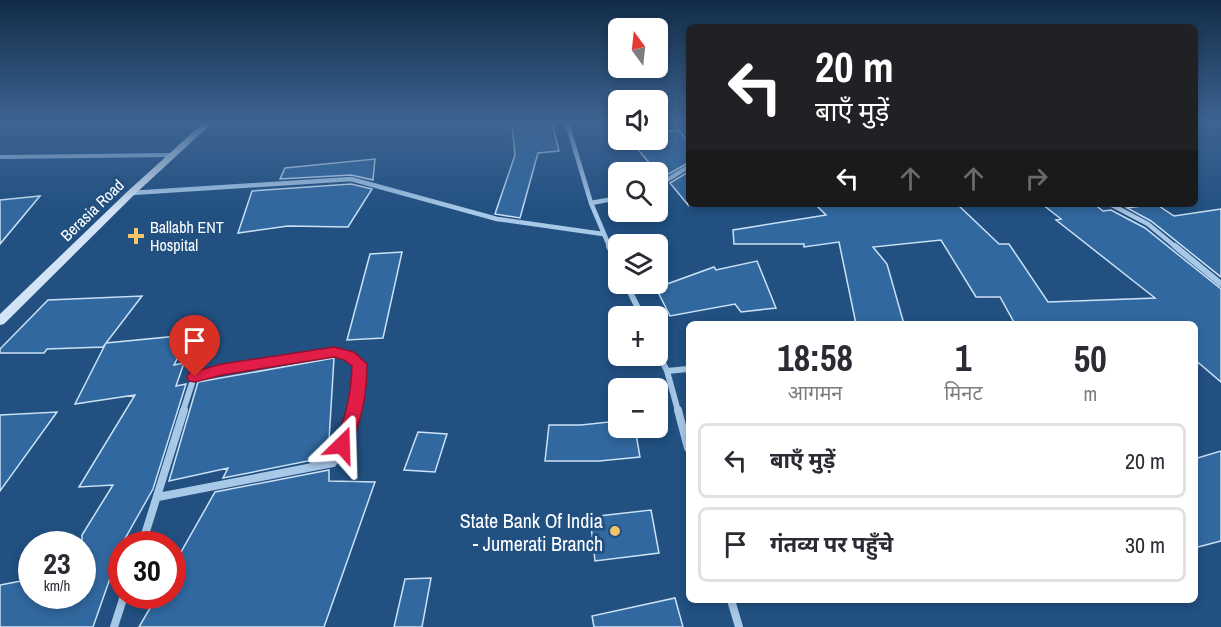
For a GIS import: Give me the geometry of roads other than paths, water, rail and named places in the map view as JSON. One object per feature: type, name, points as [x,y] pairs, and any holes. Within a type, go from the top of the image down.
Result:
[{"type":"street","name":"Berasia Road","points":[[0,321],[176,152]]},
{"type":"street","points":[[576,152],[591,203],[608,245]]},
{"type":"street","points":[[668,179],[686,168]]},
{"type":"street","points":[[131,193],[351,179],[497,219],[603,234]]},
{"type":"street","points":[[591,203],[608,200]]},
{"type":"street","points":[[1116,207],[1148,224],[1221,284]]},
{"type":"street","points":[[146,531],[195,377],[222,370],[334,352],[348,356],[359,364],[359,389],[351,427],[333,463],[158,497]]},
{"type":"street","points":[[665,366],[686,441]]},
{"type":"street","points":[[667,371],[686,369]]},
{"type":"street","points":[[732,603],[739,627]]},
{"type":"street","points":[[114,627],[120,609]]},
{"type":"lane","points":[[0,157],[173,155]]},
{"type":"place","name":"Ballabh ENT Hospital","points":[[136,236]]},
{"type":"place","name":"State Bank Of India - Jumerati Branch","points":[[615,531]]}]
